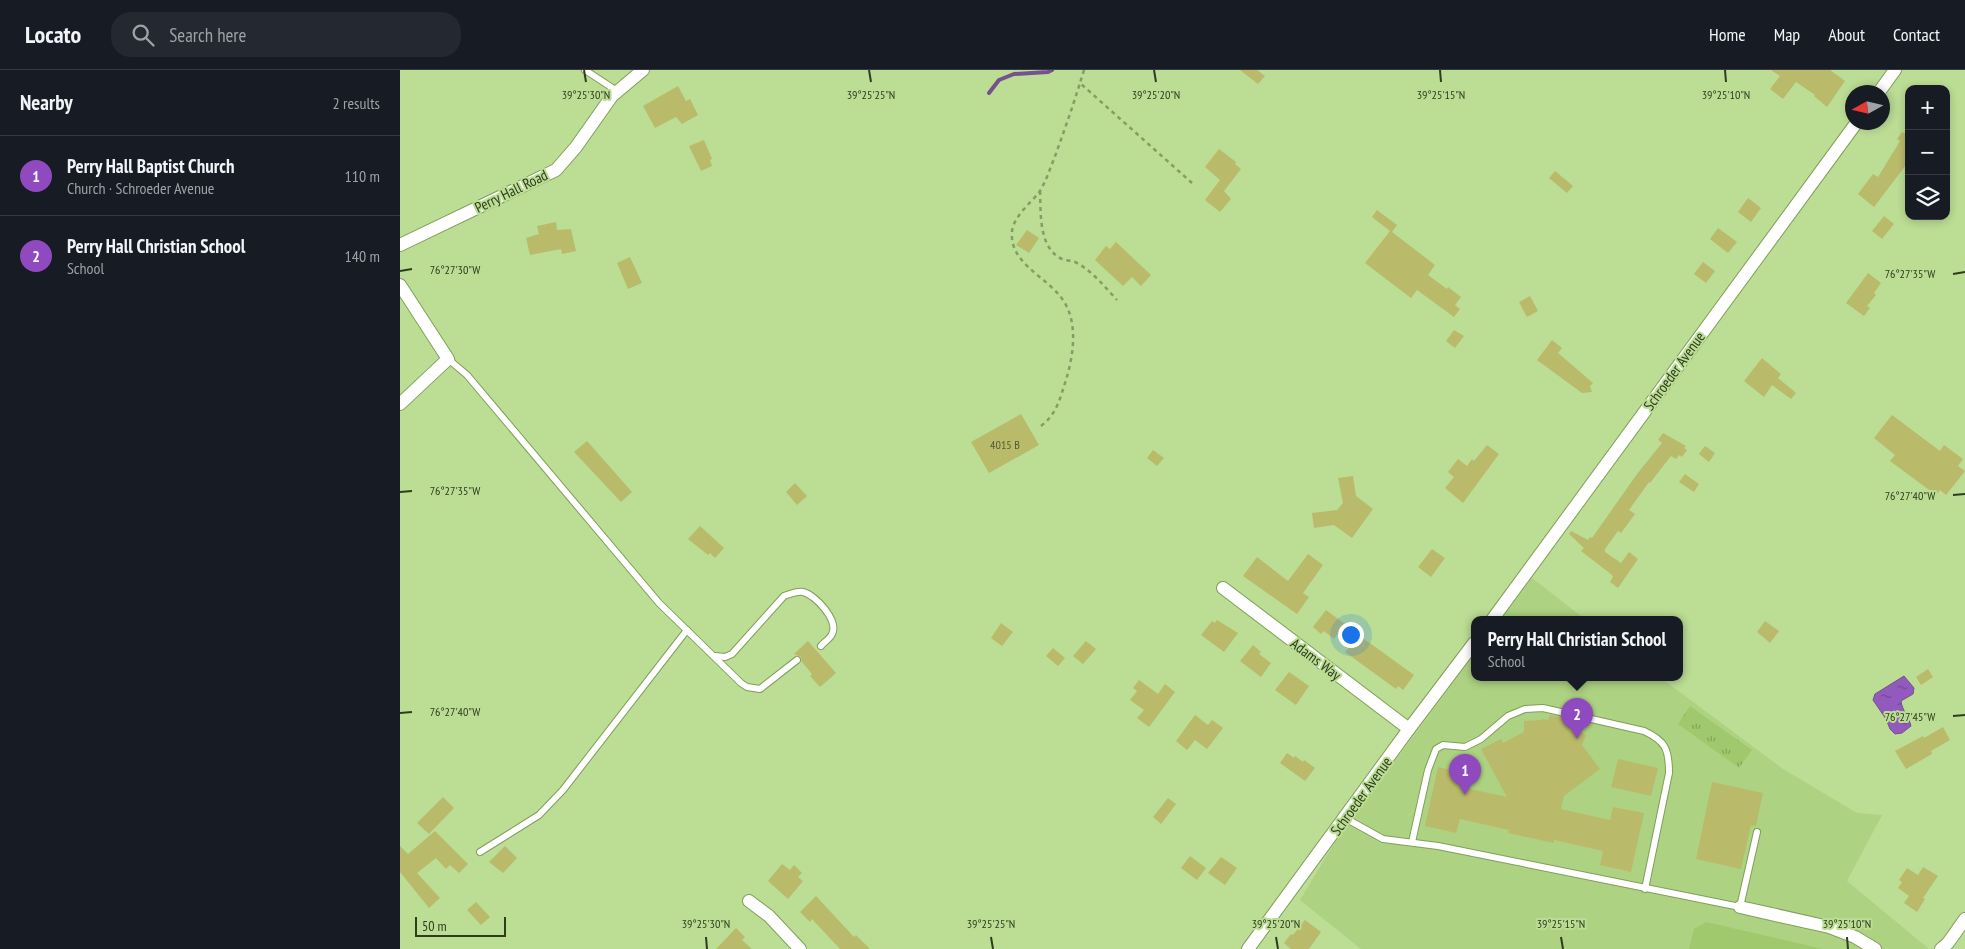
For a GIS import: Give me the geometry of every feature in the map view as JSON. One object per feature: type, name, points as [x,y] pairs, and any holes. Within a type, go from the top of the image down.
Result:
[{"type":"street","name":"Perry Hall Road","points":[[400,244],[556,170],[576,148],[603,107],[617,91],[642,70]]},
{"type":"street","points":[[1884,85],[1895,70]]},
{"type":"street","name":"Schroeder Avenue","points":[[1495,616],[1851,130]]},
{"type":"street","points":[[400,285],[448,360],[400,404]]},
{"type":"street","name":"Adams Way","points":[[1223,588],[1409,729]]},
{"type":"street","name":"Schroeder Avenue","points":[[1248,949],[1471,647]]},
{"type":"street","points":[[749,901],[769,916],[800,949]]},
{"type":"street","points":[[1740,907],[1829,927],[1855,937],[1875,949]]},
{"type":"street","points":[[1941,949],[1948,943],[1965,919]]},
{"type":"lane","points":[[585,70],[617,91]]},
{"type":"lane","points":[[448,360],[467,375],[659,603],[741,683],[748,687],[760,689],[797,660]]},
{"type":"lane","points":[[715,656],[725,657],[732,654],[784,596],[803,592],[810,595],[833,621],[832,635],[821,646]]},
{"type":"lane","points":[[480,852],[539,815],[563,790],[687,630]]},
{"type":"lane","points":[[1412,842],[1428,770],[1436,749],[1443,745],[1465,747],[1481,739],[1508,716],[1525,709],[1543,708],[1644,732],[1655,736],[1664,744],[1669,756],[1669,773],[1646,889]]},
{"type":"lane","points":[[1345,818],[1383,839],[1404,843],[1412,842],[1508,860],[1740,907],[1756,832]]},
{"type":"path","points":[[1041,426],[1051,418],[1061,394],[1068,371],[1074,336],[1068,311],[1060,295],[1022,260],[1013,248],[1012,229],[1040,188],[1068,122],[1084,70]]},
{"type":"path","points":[[1080,83],[1192,183]]},
{"type":"path","points":[[1040,188],[1041,228],[1049,246],[1061,259],[1075,261],[1093,274],[1117,300]]},
{"type":"shaded area","points":[[1532,578],[1581,616],[1504,616]]},
{"type":"shaded area","points":[[1471,659],[1471,681],[1665,681],[1783,769],[1857,813],[1882,815],[1847,881],[1929,949],[1361,949],[1300,900],[1337,839]]},
{"type":"green space","points":[[1690,706],[1752,750],[1739,768],[1678,724]]},
{"type":"green space","points":[[1706,922],[1823,949],[1689,949],[1694,929]]},
{"type":"water","points":[[1904,676],[1914,688],[1913,694],[1901,701],[1911,726],[1902,733],[1895,734],[1873,700],[1875,694]]},
{"type":"building","points":[[1240,70],[1257,70],[1265,76],[1258,84]]},
{"type":"building","points":[[1771,70],[1830,70],[1845,81],[1827,107],[1815,95],[1796,82],[1783,99],[1770,89],[1780,76]]},
{"type":"building","points":[[678,86],[686,101],[690,99],[698,115],[682,124],[676,117],[655,128],[643,106]]},
{"type":"building","points":[[1902,132],[1905,134],[1905,166],[1874,207],[1858,194],[1873,174],[1878,177],[1900,141],[1897,139]]},
{"type":"building","points":[[704,140],[712,159],[710,160],[712,166],[701,171],[689,146]]},
{"type":"building","points":[[1219,149],[1236,162],[1235,164],[1241,169],[1224,191],[1231,199],[1220,212],[1205,200],[1220,180],[1205,167]]},
{"type":"building","points":[[1555,171],[1573,186],[1567,193],[1549,178]]},
{"type":"building","points":[[1748,198],[1761,208],[1751,222],[1738,212]]},
{"type":"building","points":[[1377,210],[1397,225],[1392,232],[1435,265],[1428,275],[1461,297],[1455,305],[1460,309],[1454,317],[1417,290],[1411,298],[1365,263],[1390,231],[1372,217]]},
{"type":"building","points":[[1884,216],[1894,224],[1882,239],[1872,231]]},
{"type":"building","points":[[556,222],[557,230],[571,229],[576,251],[562,254],[561,249],[530,255],[526,238],[539,234],[537,226]]},
{"type":"building","points":[[1718,228],[1737,242],[1728,253],[1710,239]]},
{"type":"building","points":[[1027,230],[1039,238],[1029,253],[1016,245]]},
{"type":"building","points":[[1116,242],[1151,275],[1141,286],[1132,277],[1123,286],[1095,260],[1106,246],[1110,249]]},
{"type":"building","points":[[630,257],[642,283],[628,289],[617,263]]},
{"type":"building","points":[[1703,262],[1715,271],[1706,283],[1694,274]]},
{"type":"building","points":[[1868,273],[1881,283],[1874,293],[1876,295],[1867,306],[1870,308],[1864,316],[1846,303]]},
{"type":"building","points":[[1530,296],[1538,311],[1527,317],[1519,302]]},
{"type":"building","points":[[1454,330],[1464,336],[1455,348],[1446,341]]},
{"type":"building","points":[[1552,340],[1562,348],[1558,353],[1593,383],[1590,386],[1592,392],[1582,393],[1537,360]]},
{"type":"building","points":[[1762,358],[1781,374],[1778,378],[1796,393],[1791,399],[1772,385],[1764,397],[1744,381]]},
{"type":"building","points":[[1021,414],[1039,445],[989,473],[971,442]]},
{"type":"building","points":[[1892,415],[1940,451],[1944,445],[1963,459],[1958,466],[1965,471],[1946,495],[1940,490],[1936,495],[1890,461],[1895,455],[1874,438]]},
{"type":"building","points":[[1663,433],[1686,446],[1684,448],[1687,450],[1682,457],[1679,455],[1676,459],[1671,456],[1649,482],[1629,510],[1635,514],[1621,533],[1618,531],[1605,549],[1605,552],[1621,563],[1629,552],[1638,559],[1618,588],[1610,582],[1613,577],[1612,575],[1581,551],[1584,548],[1569,534],[1571,531],[1588,540],[1590,537],[1592,538],[1637,474],[1662,443],[1658,440]]},
{"type":"building","points":[[587,441],[632,492],[621,502],[574,452]]},
{"type":"building","points":[[1487,445],[1499,454],[1463,503],[1445,488],[1454,477],[1448,472],[1458,459],[1467,466],[1472,459],[1474,461]]},
{"type":"building","points":[[1705,446],[1715,453],[1709,462],[1699,454]]},
{"type":"building","points":[[1153,450],[1164,458],[1157,466],[1147,458]]},
{"type":"building","points":[[1685,474],[1699,484],[1694,492],[1679,482]]},
{"type":"building","points":[[1353,476],[1356,496],[1373,509],[1352,538],[1334,525],[1314,528],[1312,513],[1337,510],[1343,503],[1338,478]]},
{"type":"building","points":[[795,483],[807,496],[797,505],[786,492]]},
{"type":"building","points":[[700,526],[724,548],[715,558],[710,553],[708,555],[688,539]]},
{"type":"building","points":[[1432,549],[1445,558],[1431,577],[1418,567]]},
{"type":"building","points":[[1308,554],[1323,565],[1303,593],[1309,597],[1297,614],[1243,576],[1257,557],[1288,581]]},
{"type":"building","points":[[1326,610],[1345,624],[1334,639],[1324,631],[1321,634],[1313,627]]},
{"type":"building","points":[[1217,620],[1238,633],[1224,652],[1201,635],[1212,621],[1215,623]]},
{"type":"building","points":[[1765,621],[1779,631],[1770,643],[1757,632]]},
{"type":"building","points":[[1001,623],[1013,632],[1002,646],[991,638]]},
{"type":"building","points":[[1360,636],[1414,675],[1403,690],[1398,686],[1396,689],[1345,652]]},
{"type":"building","points":[[808,641],[836,673],[820,687],[810,676],[812,674],[802,662],[801,657],[794,654]]},
{"type":"building","points":[[1086,641],[1096,649],[1083,664],[1073,656]]},
{"type":"building","points":[[1253,645],[1261,652],[1259,654],[1271,663],[1261,677],[1240,661]]},
{"type":"building","points":[[1053,648],[1065,658],[1058,666],[1046,656]]},
{"type":"building","points":[[1928,669],[1933,677],[1921,685],[1916,677]]},
{"type":"building","points":[[1289,672],[1309,686],[1296,705],[1275,690]]},
{"type":"building","points":[[1139,680],[1158,694],[1165,684],[1175,692],[1149,727],[1137,718],[1144,710],[1130,700],[1137,691],[1133,688]]},
{"type":"building","points":[[1195,715],[1208,725],[1212,720],[1223,728],[1207,749],[1195,740],[1187,750],[1176,741]]},
{"type":"building","points":[[1550,715],[1566,718],[1564,724],[1572,725],[1571,727],[1586,735],[1582,745],[1600,769],[1564,796],[1561,809],[1610,820],[1613,807],[1644,813],[1631,872],[1600,865],[1603,851],[1554,840],[1554,843],[1508,833],[1509,830],[1460,819],[1456,833],[1425,826],[1438,767],[1470,774],[1466,788],[1507,797],[1481,749],[1501,739],[1503,743],[1524,732],[1524,721],[1548,720]]},
{"type":"building","points":[[1943,727],[1950,740],[1931,751],[1932,754],[1906,769],[1895,751]]},
{"type":"building","points":[[1287,753],[1303,762],[1304,760],[1315,768],[1305,781],[1280,763]]},
{"type":"building","points":[[1618,759],[1658,768],[1651,796],[1611,787]]},
{"type":"building","points":[[1712,782],[1763,793],[1756,826],[1751,825],[1741,869],[1696,859]]},
{"type":"building","points":[[443,797],[454,808],[429,834],[417,823]]},
{"type":"building","points":[[1168,798],[1176,804],[1161,824],[1153,817]]},
{"type":"building","points":[[435,831],[468,864],[459,873],[450,865],[446,869],[436,858],[417,873],[440,898],[429,908],[400,872],[400,846],[408,854]]},
{"type":"building","points":[[505,846],[517,858],[503,873],[489,862]]},
{"type":"building","points":[[1190,856],[1206,868],[1197,880],[1181,868]]},
{"type":"building","points":[[1221,857],[1237,868],[1225,885],[1208,873]]},
{"type":"building","points":[[782,864],[790,870],[794,865],[802,873],[798,877],[803,881],[788,899],[768,881]]},
{"type":"building","points":[[1923,867],[1938,876],[1923,898],[1925,899],[1917,912],[1904,903],[1909,896],[1898,888],[1902,882],[1899,880],[1907,868],[1918,875]]},
{"type":"building","points":[[816,896],[854,937],[856,935],[870,949],[840,949],[812,919],[810,922],[800,912]]},
{"type":"building","points":[[476,902],[490,917],[481,925],[467,910]]},
{"type":"building","points":[[1305,920],[1321,932],[1309,949],[1291,949],[1284,943]]},
{"type":"building","points":[[736,928],[745,937],[742,940],[752,949],[716,949]]},
{"type":"waterway","points":[[989,93],[999,80],[1014,74],[1048,72],[1052,70]]},
{"type":"place","name":"Perry Hall Christian School","points":[[1577,739]]},
{"type":"place","name":"Perry Hall Baptist Church","points":[[1465,795]]}]
